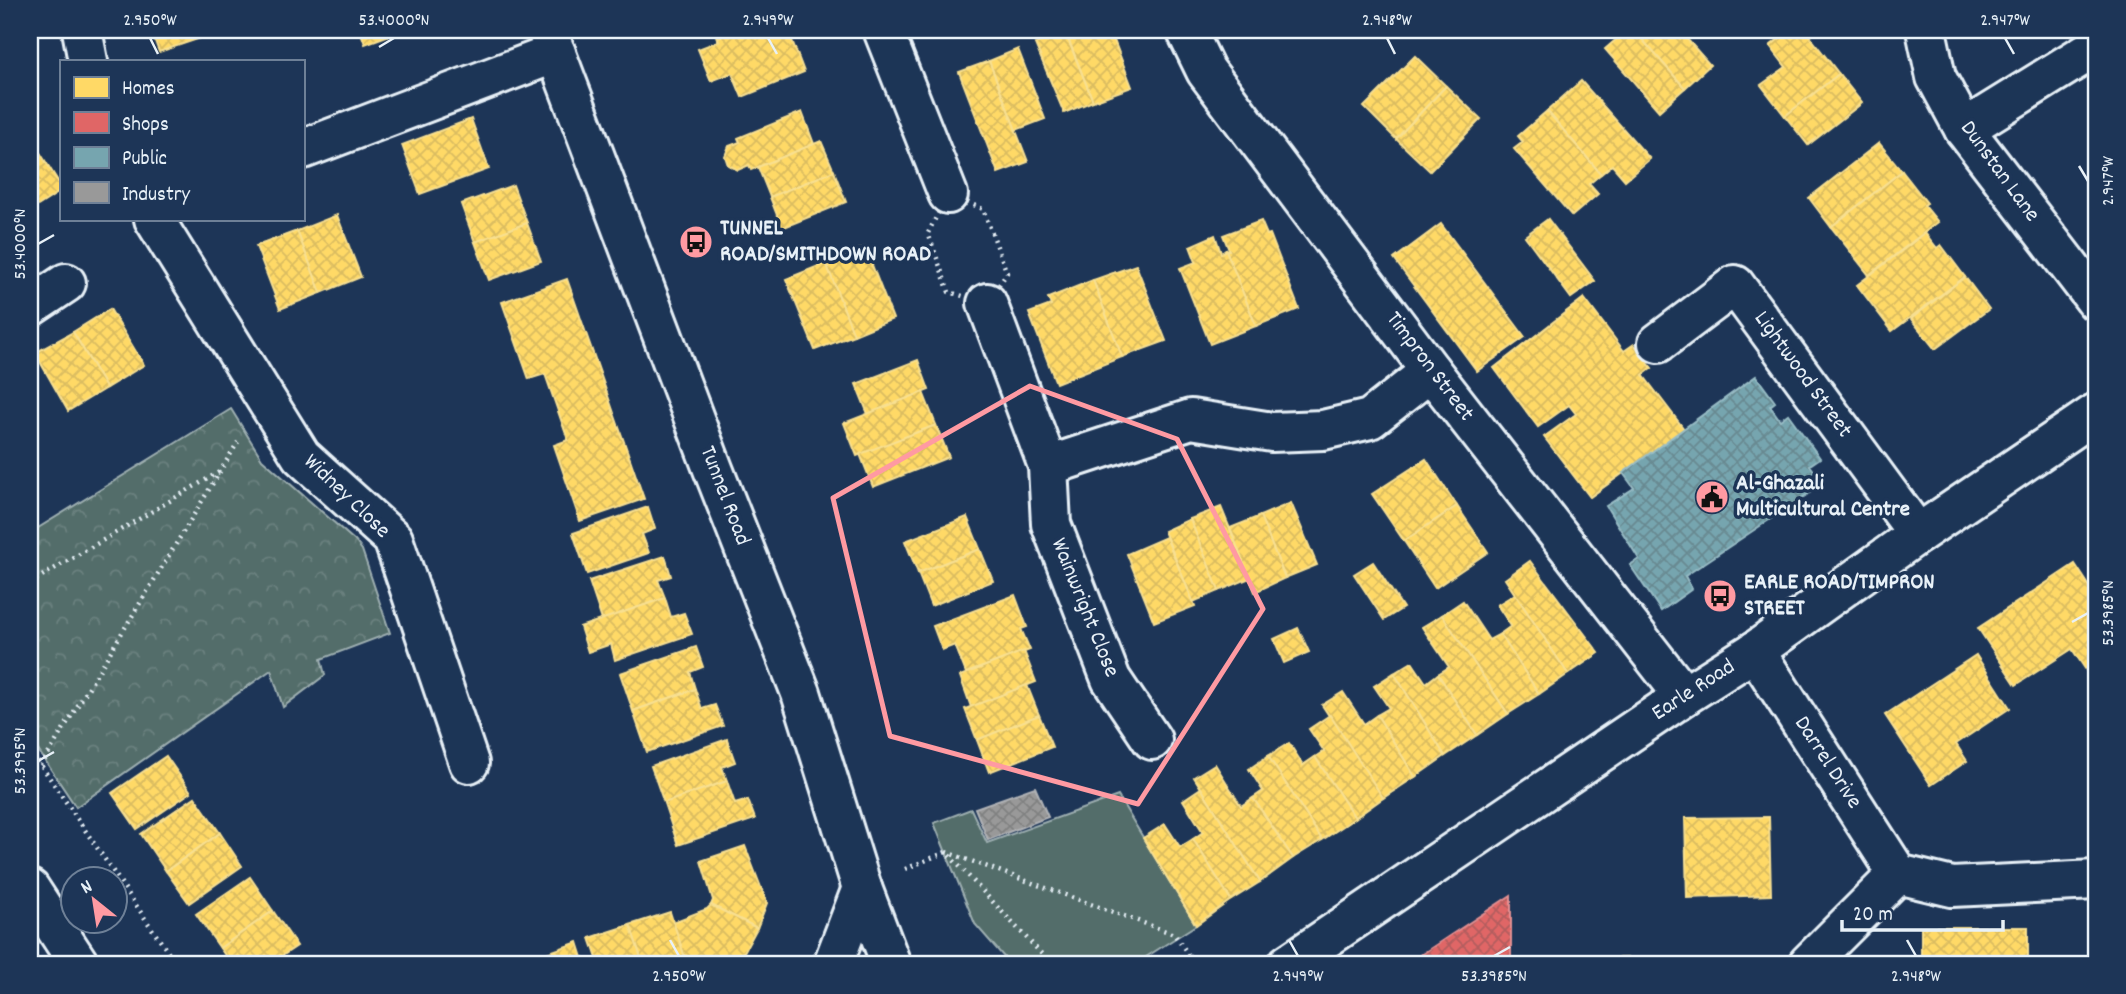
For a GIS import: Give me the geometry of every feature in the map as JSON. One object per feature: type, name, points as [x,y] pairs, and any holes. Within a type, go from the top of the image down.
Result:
[{"type":"street","points":[[82,30],[88,60]]},
{"type":"street","points":[[883,30],[947,194]]},
{"type":"street","name":"Timpron Street","points":[[1186,30],[1206,71],[1431,371],[1684,696]]},
{"type":"street","name":"Dunstan Lane","points":[[1926,30],[1936,77],[1964,129],[2096,301]]},
{"type":"street","points":[[304,149],[552,41]]},
{"type":"street","name":"Tunnel Road","points":[[552,41],[713,469],[801,693],[862,888],[891,964]]},
{"type":"street","points":[[1964,129],[2096,47]]},
{"type":"street","name":"Widney Close","points":[[155,220],[301,456],[393,539],[469,763]]},
{"type":"street","points":[[30,307],[66,283]]},
{"type":"street","name":"Lightwood Street","points":[[1658,343],[1735,285],[1918,534]]},
{"type":"street","name":"Wainwright Close","points":[[987,303],[1048,466],[1051,524],[1111,679],[1152,740]]},
{"type":"street","points":[[1048,466],[1191,419],[1272,432],[1323,430],[1358,422],[1370,419],[1431,371]]},
{"type":"street","name":"Earle Road","points":[[1288,964],[1684,696],[1755,651],[1918,534],[2096,413]]},
{"type":"street","name":"Darrel Drive","points":[[1755,651],[1898,874]]},
{"type":"street","points":[[1808,964],[1898,874],[1952,887],[2096,880]]},
{"type":"street","points":[[833,964],[862,888]]},
{"type":"street","points":[[30,889],[79,964]]},
{"type":"path","points":[[947,194],[983,209],[1007,273],[987,303],[949,292],[940,269],[928,233],[947,194]]},
{"type":"path","points":[[41,766],[264,399]]},
{"type":"path","points":[[30,583],[221,471]]},
{"type":"path","points":[[30,749],[176,964]]},
{"type":"path","points":[[946,852],[1051,964]]},
{"type":"path","points":[[862,888],[946,852],[1174,934],[1195,964]]},
{"type":"highlighted area","points":[[1030,386],[1177,439],[1263,609],[1138,804],[890,736],[833,498]]},
{"type":"green space","points":[[231,409],[262,459],[362,550],[390,633],[321,659],[325,675],[283,707],[271,670],[76,807],[30,738],[30,533]]},
{"type":"green space","points":[[1118,796],[1196,925],[1135,964],[1010,964],[975,924],[934,823],[971,809],[987,843]]},
{"type":"building: Homes","points":[[151,30],[201,30],[204,37],[159,52]]},
{"type":"building: Homes","points":[[360,30],[403,30],[365,44]]},
{"type":"building: Homes","points":[[714,30],[739,30],[717,38]]},
{"type":"building: Homes","points":[[739,30],[788,30],[804,72],[742,97],[732,73],[711,81],[698,49]]},
{"type":"building: Homes","points":[[1091,30],[1110,30],[1132,87],[1093,101],[1068,38]]},
{"type":"building: Homes","points":[[1627,30],[1634,30],[1685,88],[1659,111],[1605,49]]},
{"type":"building: Homes","points":[[1634,30],[1679,30],[1710,65],[1685,88]]},
{"type":"building: Homes","points":[[1790,30],[1805,30],[1839,74],[1785,116],[1761,85],[1786,67],[1770,46]]},
{"type":"building: Homes","points":[[1065,32],[1093,101],[1064,113],[1035,44]]},
{"type":"building: Homes","points":[[1018,49],[1045,119],[1016,130],[989,61]]},
{"type":"building: Homes","points":[[1415,56],[1446,86],[1396,139],[1364,107]]},
{"type":"building: Homes","points":[[989,61],[1028,162],[998,173],[959,72]]},
{"type":"building: Homes","points":[[1839,74],[1862,103],[1808,145],[1785,116]]},
{"type":"building: Homes","points":[[1581,81],[1650,159],[1625,180],[1612,165],[1601,174],[1547,111]]},
{"type":"building: Homes","points":[[1446,86],[1481,119],[1430,171],[1396,139]]},
{"type":"building: Homes","points":[[1547,111],[1601,174],[1589,184],[1598,194],[1572,216],[1514,149],[1523,142],[1518,136]]},
{"type":"building: Homes","points":[[802,112],[814,144],[751,170],[749,165],[738,170],[728,165],[725,156],[729,146],[740,142],[738,138]]},
{"type":"building: Homes","points":[[471,119],[489,169],[420,194],[402,145]]},
{"type":"building: Homes","points":[[821,141],[834,171],[770,197],[758,167]]},
{"type":"building: Homes","points":[[34,143],[60,184],[60,192],[30,211],[30,146]]},
{"type":"building: Homes","points":[[1879,143],[1902,171],[1831,227],[1809,198]]},
{"type":"building: Homes","points":[[834,171],[846,202],[782,228],[770,197]]},
{"type":"building: Homes","points":[[1902,171],[1938,222],[1869,275],[1831,227]]},
{"type":"building: Homes","points":[[513,185],[527,223],[475,242],[461,204]]},
{"type":"building: Homes","points":[[337,215],[361,277],[321,293],[297,231]]},
{"type":"building: Homes","points":[[1548,219],[1595,281],[1571,298],[1525,236]]},
{"type":"building: Homes","points":[[1261,221],[1267,235],[1270,234],[1299,309],[1256,326],[1226,250],[1229,250],[1223,235]]},
{"type":"building: Homes","points":[[527,223],[541,261],[489,280],[475,242]]},
{"type":"building: Homes","points":[[1441,224],[1525,337],[1477,371],[1394,259]]},
{"type":"building: Homes","points":[[297,231],[321,293],[280,309],[256,246]]},
{"type":"building: Homes","points":[[1925,233],[1937,248],[1941,245],[1965,277],[1892,331],[1857,285]]},
{"type":"building: Homes","points":[[1215,235],[1221,253],[1226,250],[1256,326],[1210,344],[1180,268],[1196,262],[1190,246]]},
{"type":"building: Homes","points":[[865,247],[893,319],[854,335],[826,263]]},
{"type":"building: Homes","points":[[826,263],[854,335],[815,350],[786,279]]},
{"type":"building: Homes","points":[[1136,265],[1166,341],[1122,357],[1093,280]]},
{"type":"building: Homes","points":[[1965,277],[1989,309],[1935,349],[1911,319]]},
{"type":"building: Homes","points":[[567,279],[644,499],[580,521],[554,445],[568,440],[545,374],[529,379],[502,302]]},
{"type":"building: Homes","points":[[1093,280],[1122,357],[1056,383],[1029,313],[1051,305],[1048,298]]},
{"type":"building: Homes","points":[[1584,298],[1624,351],[1634,344],[1638,349],[1643,345],[1653,359],[1648,363],[1652,368],[1643,375],[1684,429],[1590,497],[1544,437],[1576,414],[1569,405],[1538,427],[1494,368]]},
{"type":"building: Homes","points":[[110,309],[144,365],[106,388],[73,332]]},
{"type":"building: Homes","points":[[73,332],[106,388],[68,411],[35,353]]},
{"type":"building: Homes","points":[[918,360],[929,390],[868,414],[856,384]]},
{"type":"building: Homes","points":[[923,392],[936,425],[857,456],[844,423]]},
{"type":"building: Homes","points":[[936,425],[949,457],[873,487],[860,454]]},
{"type":"building: Homes","points":[[1426,459],[1457,506],[1404,541],[1372,494]]},
{"type":"building: Homes","points":[[1291,503],[1317,565],[1285,578],[1260,516]]},
{"type":"building: Homes","points":[[1457,506],[1488,552],[1435,588],[1404,541]]},
{"type":"building: Homes","points":[[648,507],[655,529],[642,534],[649,553],[587,574],[573,533]]},
{"type":"building: Homes","points":[[1221,507],[1250,578],[1219,591],[1190,519]]},
{"type":"building: Homes","points":[[1260,516],[1285,578],[1255,592],[1230,528]]},
{"type":"building: Homes","points":[[967,517],[980,549],[918,573],[905,541]]},
{"type":"building: Homes","points":[[1190,519],[1219,591],[1193,602],[1164,531]]},
{"type":"building: Homes","points":[[1166,537],[1195,606],[1154,622],[1127,554]]},
{"type":"building: Homes","points":[[980,549],[993,581],[931,606],[918,573]]},
{"type":"building: Homes","points":[[665,556],[671,576],[658,580],[665,598],[602,620],[589,581]]},
{"type":"building: Homes","points":[[1530,561],[1599,653],[1568,674],[1505,579]]},
{"type":"building: Homes","points":[[1373,562],[1403,608],[1384,620],[1354,574]]},
{"type":"building: Homes","points":[[2075,564],[2096,596],[2096,676],[2092,679],[2072,649],[2016,685],[1978,628]]},
{"type":"building: Homes","points":[[1515,594],[1568,674],[1539,694],[1500,634],[1511,626],[1497,605]]},
{"type":"building: Homes","points":[[1015,595],[1027,627],[1021,629],[1030,650],[966,673],[955,645],[942,650],[933,626]]},
{"type":"building: Homes","points":[[665,598],[671,617],[684,613],[692,634],[615,660],[611,644],[588,652],[580,627]]},
{"type":"building: Homes","points":[[1463,601],[1489,640],[1500,634],[1539,694],[1508,714],[1442,615]]},
{"type":"building: Homes","points":[[1442,615],[1508,714],[1477,735],[1438,674],[1449,667],[1422,627]]},
{"type":"building: Homes","points":[[1298,628],[1309,652],[1284,663],[1274,639]]},
{"type":"building: Homes","points":[[696,647],[703,667],[690,672],[695,689],[633,711],[620,673]]},
{"type":"building: Homes","points":[[1024,651],[1036,682],[971,707],[960,676]]},
{"type":"building: Homes","points":[[1976,655],[2010,708],[1956,744],[1967,761],[1931,785],[1885,715]]},
{"type":"building: Homes","points":[[1412,662],[1426,683],[1438,674],[1477,735],[1445,756],[1394,673]]},
{"type":"building: Homes","points":[[1394,673],[1445,756],[1415,777],[1377,715],[1389,708],[1374,686]]},
{"type":"building: Homes","points":[[1027,685],[1039,715],[977,740],[965,709]]},
{"type":"building: Homes","points":[[695,689],[702,709],[715,705],[723,726],[647,752],[633,711]]},
{"type":"building: Homes","points":[[1343,692],[1364,724],[1377,715],[1415,777],[1383,798],[1322,705]]},
{"type":"building: Homes","points":[[1039,715],[1052,747],[989,772],[977,740]]},
{"type":"building: Homes","points":[[1330,715],[1383,798],[1355,818],[1315,757],[1324,751],[1309,729]]},
{"type":"building: Homes","points":[[727,739],[735,762],[722,767],[727,781],[664,803],[651,766]]},
{"type":"building: Homes","points":[[1289,743],[1303,765],[1315,757],[1355,818],[1322,840],[1268,756]]},
{"type":"building: Homes","points":[[166,756],[191,792],[137,829],[112,793]]},
{"type":"building: Homes","points":[[1268,756],[1322,840],[1293,858],[1253,798],[1263,791],[1249,769]]},
{"type":"building: Homes","points":[[1215,764],[1241,806],[1253,798],[1293,858],[1260,882],[1194,777]]},
{"type":"building: Homes","points":[[727,781],[735,804],[748,800],[755,819],[678,845],[664,803]]},
{"type":"building: Homes","points":[[1201,788],[1260,882],[1231,900],[1193,839],[1203,832],[1183,800]]},
{"type":"building: Homes","points":[[195,797],[220,833],[166,871],[141,834]]},
{"type":"building: Homes","points":[[1769,817],[1771,895],[1687,898],[1685,818]]},
{"type":"building: Homes","points":[[1165,824],[1180,847],[1193,839],[1231,900],[1196,925],[1143,838]]},
{"type":"building: Homes","points":[[220,833],[242,866],[189,903],[166,871]]},
{"type":"building: Homes","points":[[745,846],[767,903],[757,928],[711,905],[713,900],[701,861]]},
{"type":"building: Homes","points":[[250,877],[273,911],[220,948],[196,914]]},
{"type":"building: Homes","points":[[711,905],[757,928],[744,952],[707,964],[687,964],[673,922]]},
{"type":"building: Homes","points":[[273,911],[297,946],[270,964],[231,964],[220,948]]},
{"type":"building: Homes","points":[[670,912],[687,964],[643,964],[630,925]]},
{"type":"building: Homes","points":[[630,925],[643,964],[599,964],[590,938]]},
{"type":"building: Homes","points":[[1921,927],[2028,927],[2028,964],[1921,964]]},
{"type":"building: Homes","points":[[578,942],[585,964],[541,964],[538,956]]},
{"type":"building: Homes","points":[[538,956],[541,964],[513,964]]},
{"type":"building: Homes","points":[[1632,958],[1632,964],[1546,964],[1546,960]]},
{"type":"building: Shops","points":[[1511,895],[1511,964],[1407,964]]},
{"type":"building: Public","name":"Al-Ghazali Multicultural Centre","points":[[1756,376],[1775,402],[1770,406],[1780,420],[1788,414],[1820,458],[1810,465],[1823,484],[1685,576],[1692,589],[1661,611],[1630,565],[1639,559],[1606,506],[1634,488],[1623,473]]},
{"type":"building: Industry","points":[[1035,787],[1048,817],[988,840],[975,808]]},
{"type":"place","name":"TUNNEL ROAD/SMITHDOWN ROAD","points":[[696,242]]},
{"type":"place","name":"Al-Ghazali Multicultural Centre","points":[[1712,497]]},
{"type":"place","name":"EARLE ROAD/TIMPRON STREET","points":[[1720,596]]}]
